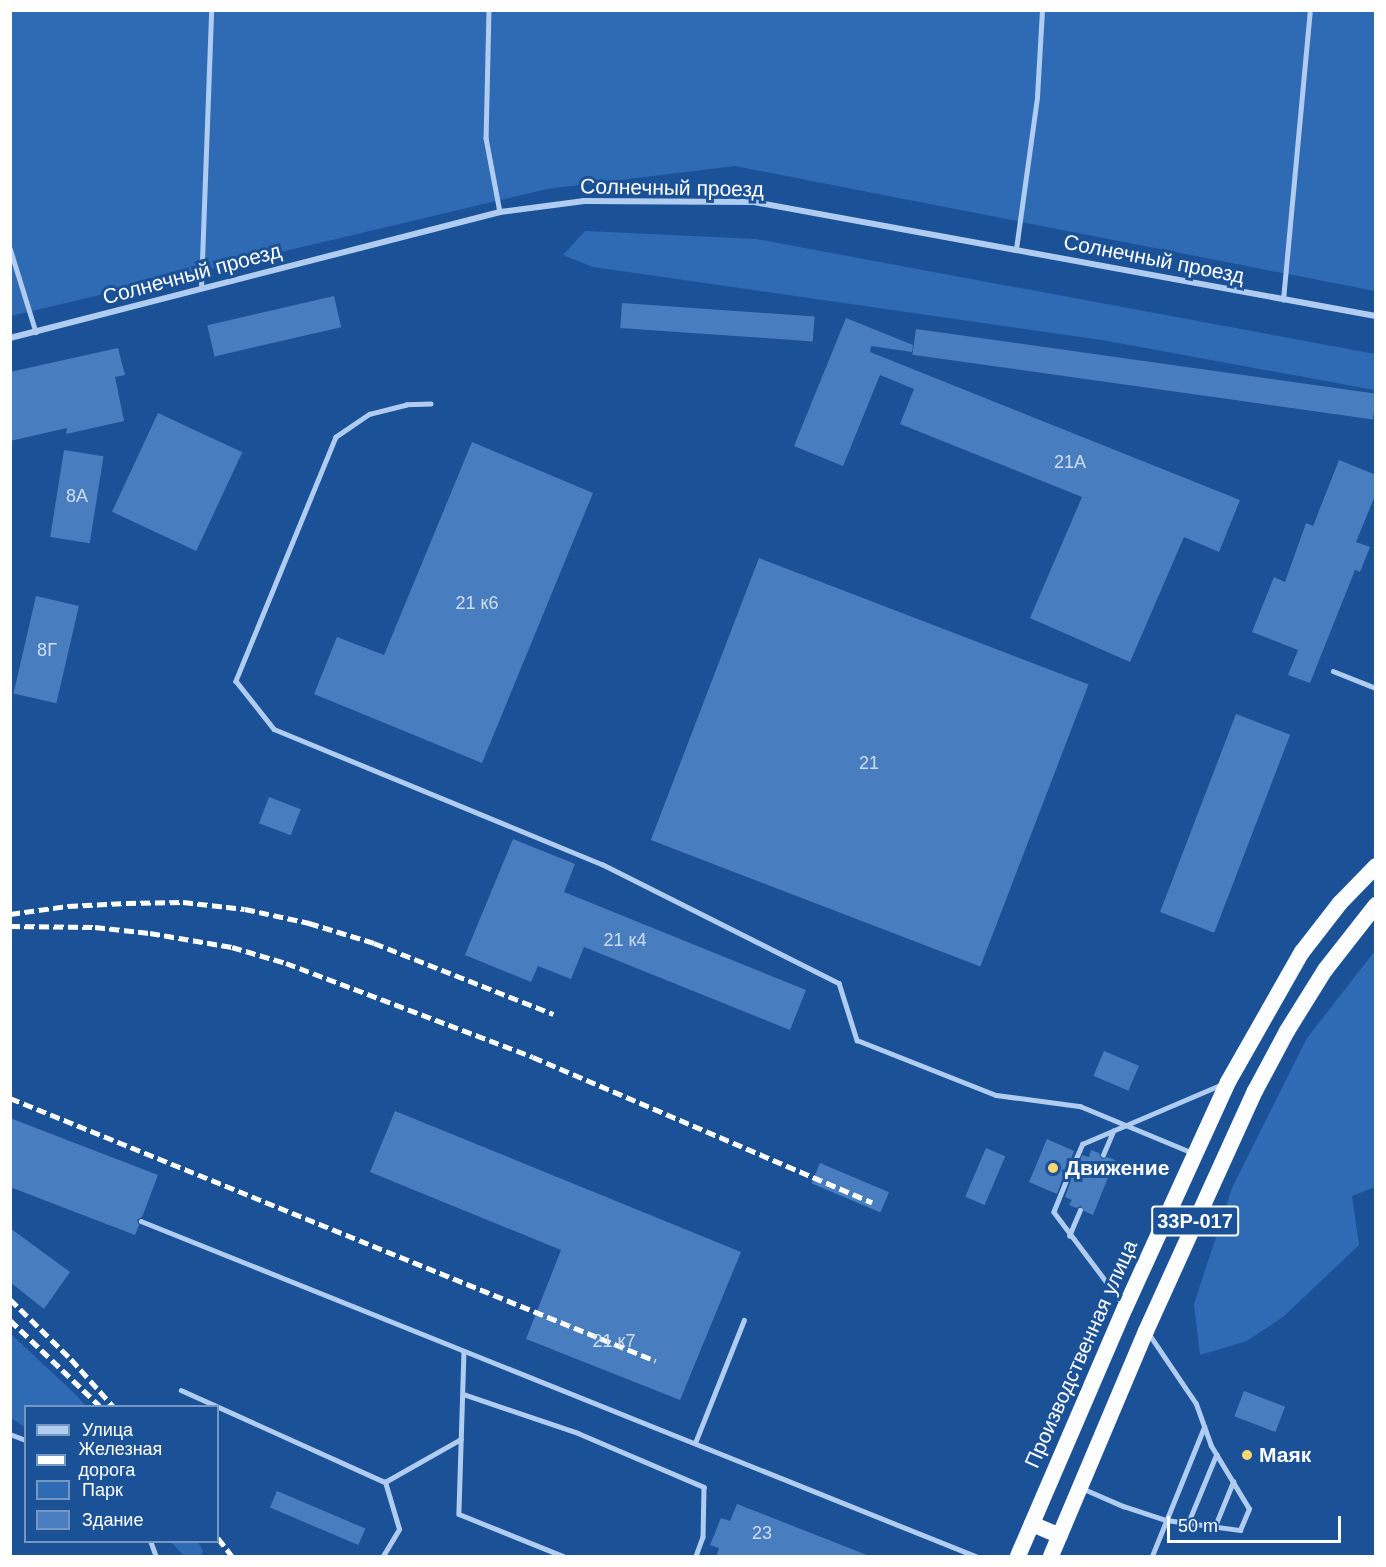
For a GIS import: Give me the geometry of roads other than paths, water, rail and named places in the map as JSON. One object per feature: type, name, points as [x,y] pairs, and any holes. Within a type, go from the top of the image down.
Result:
[{"type":"highway","name":"Производственная улица","points":[[1018,1557],[1125,1308],[1228,1082],[1302,952],[1340,903],[1376,866]]},
{"type":"highway","name":"33Р-017","points":[[1051,1557],[1146,1331],[1235,1132],[1287,1031],[1325,970],[1376,906]]},
{"type":"highway","points":[[1032,1524],[1060,1536]]},
{"type":"street","name":"Солнечный проезд","points":[[10,338],[500,212],[584,201],[754,202],[1376,316]]},
{"type":"lane","points":[[201,288],[211,10]]},
{"type":"lane","points":[[489,10],[486,138],[500,212]]},
{"type":"lane","points":[[1017,249],[1037,97],[1042,10]]},
{"type":"lane","points":[[1283,300],[1310,10]]},
{"type":"lane","points":[[10,248],[36,332]]},
{"type":"lane","points":[[431,404],[406,405],[370,414],[336,437],[237,681],[274,729],[602,864],[840,983],[857,1040],[996,1095],[1080,1106],[1195,1154]]},
{"type":"lane","points":[[1333,671],[1376,688]]},
{"type":"lane","points":[[1072,1168],[1082,1144],[1228,1082]]},
{"type":"lane","points":[[1103,1155],[1113,1131]]},
{"type":"lane","points":[[1066,1182],[1054,1212],[1069,1236],[1125,1308]]},
{"type":"lane","points":[[1069,1236],[1080,1210]]},
{"type":"lane","points":[[141,1221],[975,1557]]},
{"type":"lane","points":[[695,1443],[744,1320]]},
{"type":"lane","points":[[1079,1487],[1138,1512],[1166,1520],[1240,1530],[1249,1509],[1216,1455],[1196,1404],[1146,1331]]},
{"type":"lane","points":[[464,1351],[459,1514],[563,1557]]},
{"type":"lane","points":[[182,1390],[215,1405]]},
{"type":"lane","points":[[463,1394],[578,1433],[704,1487],[703,1538],[696,1557]]},
{"type":"lane","points":[[219,1407],[385,1482],[399,1529],[383,1557]]},
{"type":"lane","points":[[1152,1557],[1204,1427]]},
{"type":"lane","points":[[385,1482],[461,1438]]},
{"type":"lane","points":[[1188,1523],[1216,1455]]},
{"type":"lane","points":[[1215,1526],[1233,1482]]},
{"type":"railway","points":[[10,914],[68,906],[126,903],[183,902],[245,909],[309,923],[374,943],[553,1014]]},
{"type":"railway","points":[[10,926],[95,927],[150,933],[232,947],[286,963],[533,1057],[872,1202]]},
{"type":"railway","points":[[10,1098],[656,1361]]},
{"type":"railway","points":[[10,1299],[71,1359],[112,1405]]},
{"type":"railway","points":[[10,1320],[99,1405]]},
{"type":"railway","points":[[219,1539],[232,1556]]},
{"type":"place","name":"Движение","points":[[1053,1168]]},
{"type":"place","name":"Маяк","points":[[1247,1455]]}]
